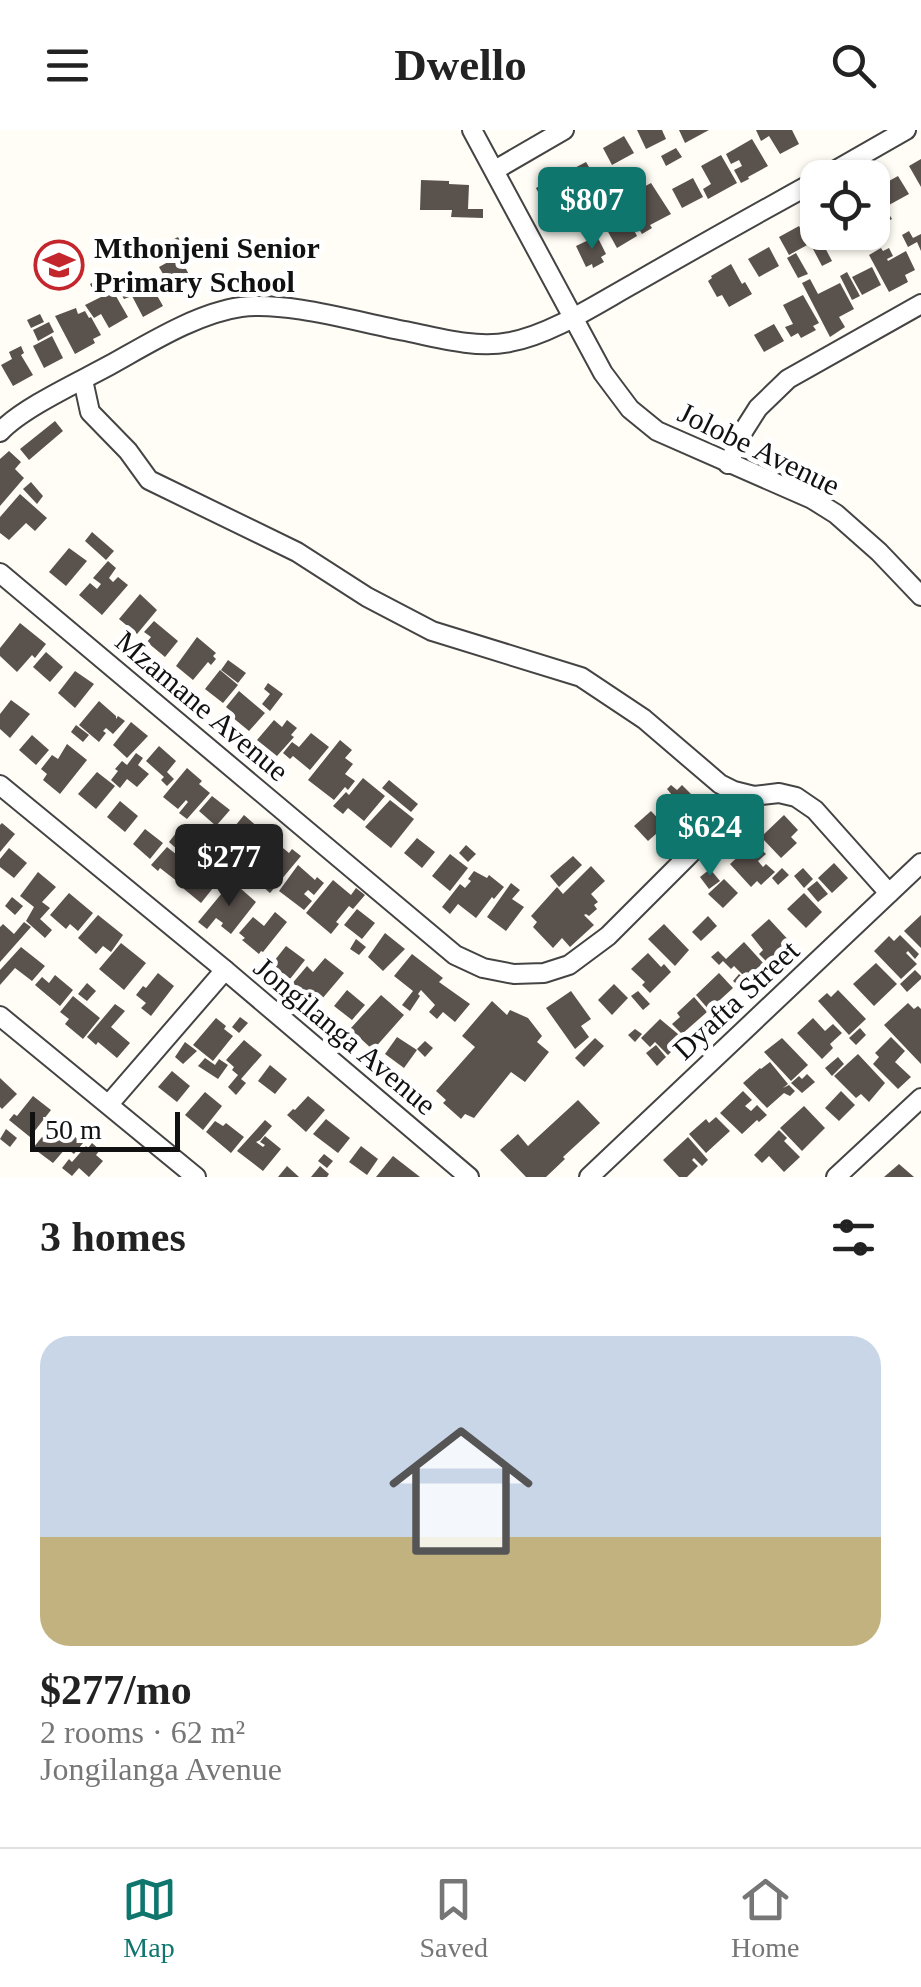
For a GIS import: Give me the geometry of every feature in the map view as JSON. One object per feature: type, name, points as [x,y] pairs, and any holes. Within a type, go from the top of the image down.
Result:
[{"type":"street","name":"Jolobe Avenue","points":[[472,130],[603,373],[630,410],[657,431],[812,499],[836,514],[921,596]]},
{"type":"street","points":[[494,170],[564,130]]},
{"type":"street","points":[[853,160],[906,130]]},
{"type":"street","points":[[2,423],[157,339],[243,307],[296,310],[485,344],[524,339],[574,316],[800,190]]},
{"type":"street","points":[[728,464],[758,408],[780,386],[921,304]]},
{"type":"street","points":[[82,380],[90,412],[128,451],[149,480],[297,552],[367,597],[432,631],[581,677],[644,719],[720,784],[754,796],[779,792],[796,797],[814,810],[889,893]]},
{"type":"street","name":"Mzamane Avenue","points":[[0,573],[442,944],[482,968],[514,974],[544,973],[569,965],[608,936],[718,826],[754,796]]},
{"type":"street","name":"Jongilanga Avenue","points":[[0,785],[469,1177]]},
{"type":"street","name":"Dyafta Street","points":[[588,1177],[921,863]]},
{"type":"street","points":[[109,1104],[225,970]]},
{"type":"street","points":[[0,1016],[196,1177]]},
{"type":"street","points":[[836,1177],[921,1098]]},
{"type":"building","points":[[637,130],[662,130],[666,139],[646,149]]},
{"type":"building","points":[[679,130],[709,130],[685,143]]},
{"type":"building","points":[[756,130],[792,130],[799,144],[780,154],[769,136],[761,141]]},
{"type":"building","points":[[624,136],[634,153],[612,165],[603,148]]},
{"type":"building","points":[[752,139],[768,166],[741,183],[734,170],[742,166],[739,160],[731,164],[726,154]]},
{"type":"building","points":[[676,148],[682,157],[666,166],[661,156]]},
{"type":"building","points":[[721,155],[737,183],[708,199],[703,189],[711,184],[701,166]]},
{"type":"building","points":[[921,159],[921,187],[909,166]]},
{"type":"building","points":[[586,162],[602,189],[591,195],[586,185],[576,190],[567,172]]},
{"type":"building","points":[[563,171],[570,185],[563,188],[573,209],[552,219],[536,188]]},
{"type":"building","points":[[898,176],[909,194],[890,204],[890,180]]},
{"type":"building","points":[[693,178],[703,197],[682,208],[672,189]]},
{"type":"building","points":[[421,180],[469,185],[468,209],[483,209],[483,218],[451,217],[452,210],[420,210]]},
{"type":"building","points":[[651,183],[671,214],[642,234],[633,219],[644,213],[633,193]]},
{"type":"building","points":[[628,219],[637,236],[617,248],[607,230]]},
{"type":"building","points":[[799,226],[800,249],[789,255],[779,237]]},
{"type":"building","points":[[909,231],[913,238],[921,234],[921,251],[917,242],[908,247],[902,235]]},
{"type":"building","points":[[597,236],[606,254],[601,257],[604,262],[586,267],[576,246]]},
{"type":"building","points":[[178,237],[185,249],[157,262],[152,251]]},
{"type":"building","points":[[769,247],[779,266],[759,277],[748,259]]},
{"type":"building","points":[[814,250],[826,250],[832,261],[822,266]]},
{"type":"building","points":[[890,250],[893,256],[888,261],[906,251],[915,270],[905,275],[908,282],[889,292],[869,255]]},
{"type":"building","points":[[796,253],[808,274],[798,278],[787,258]]},
{"type":"building","points":[[179,256],[193,282],[174,293],[159,267]]},
{"type":"building","points":[[731,264],[752,294],[729,307],[722,295],[717,297],[708,281]]},
{"type":"building","points":[[872,267],[881,285],[862,295],[852,277]]},
{"type":"building","points":[[847,272],[860,296],[852,300],[840,276]]},
{"type":"building","points":[[109,274],[114,284],[95,294],[90,284]]},
{"type":"building","points":[[146,276],[163,306],[143,317],[132,296],[124,299],[114,284],[124,279],[128,286]]},
{"type":"building","points":[[810,279],[818,294],[840,283],[854,309],[839,317],[845,327],[830,337],[802,283]]},
{"type":"building","points":[[113,291],[128,317],[109,328],[101,314],[94,318],[85,305]]},
{"type":"building","points":[[803,295],[819,323],[813,326],[816,330],[801,338],[798,333],[791,337],[785,327],[793,324],[783,305]]},
{"type":"building","points":[[76,308],[78,314],[85,311],[91,317],[101,335],[75,354],[55,316]]},
{"type":"building","points":[[40,314],[44,322],[31,328],[27,320]]},
{"type":"building","points":[[49,322],[54,332],[38,341],[33,330]]},
{"type":"building","points":[[774,324],[784,341],[764,352],[754,335]]},
{"type":"building","points":[[52,336],[63,358],[44,368],[33,346]]},
{"type":"building","points":[[21,346],[21,355],[33,375],[13,386],[1,365],[12,359],[9,352]]},
{"type":"building","points":[[55,421],[63,431],[29,460],[20,449]]},
{"type":"building","points":[[9,451],[21,462],[15,469],[24,478],[0,506],[0,459]]},
{"type":"building","points":[[31,482],[43,496],[37,504],[23,489]]},
{"type":"building","points":[[20,494],[47,518],[35,531],[26,523],[9,540],[0,533],[0,517]]},
{"type":"building","points":[[92,532],[114,551],[106,560],[85,541]]},
{"type":"building","points":[[69,548],[87,561],[66,586],[49,572]]},
{"type":"building","points":[[108,561],[116,568],[109,578],[113,582],[118,577],[128,585],[102,615],[79,595],[90,583],[97,589],[101,584],[93,578]]},
{"type":"building","points":[[140,594],[157,610],[137,634],[119,619]]},
{"type":"building","points":[[154,621],[178,641],[165,657],[147,642],[151,637],[144,632]]},
{"type":"building","points":[[20,623],[46,644],[17,672],[0,656],[0,648]]},
{"type":"building","points":[[197,637],[216,653],[216,659],[211,665],[208,662],[193,680],[176,666]]},
{"type":"building","points":[[46,652],[63,667],[50,682],[33,667]]},
{"type":"building","points":[[228,660],[246,673],[238,683],[221,670]]},
{"type":"building","points":[[220,670],[238,685],[223,703],[205,689]]},
{"type":"building","points":[[75,671],[94,684],[75,708],[58,693]]},
{"type":"building","points":[[268,683],[283,694],[270,711],[262,704],[270,694],[264,689]]},
{"type":"building","points":[[239,691],[265,713],[249,731],[226,707]]},
{"type":"building","points":[[11,700],[30,714],[10,738],[0,729],[0,714]]},
{"type":"building","points":[[99,701],[116,719],[118,716],[125,721],[113,734],[106,728],[99,742],[79,725]]},
{"type":"building","points":[[274,720],[282,727],[287,720],[297,728],[277,756],[257,740]]},
{"type":"building","points":[[131,722],[148,736],[127,758],[113,745]]},
{"type":"building","points":[[76,725],[89,735],[83,742],[71,732]]},
{"type":"building","points":[[311,733],[329,747],[310,770],[283,753],[292,742],[299,747]]},
{"type":"building","points":[[32,735],[49,750],[36,765],[19,750]]},
{"type":"building","points":[[340,740],[352,750],[345,758],[353,764],[345,774],[355,781],[334,800],[308,780]]},
{"type":"building","points":[[67,744],[87,760],[60,794],[43,780],[47,774],[41,769],[52,755],[58,759]]},
{"type":"building","points":[[159,746],[176,761],[167,772],[174,779],[167,786],[161,780],[164,777],[146,761]]},
{"type":"building","points":[[136,753],[143,758],[138,765],[149,774],[137,787],[127,779],[120,788],[111,780],[118,771],[115,769],[122,761],[127,765]]},
{"type":"building","points":[[187,768],[210,793],[187,819],[179,813],[186,800],[178,809],[163,797]]},
{"type":"building","points":[[97,772],[115,786],[96,809],[78,794]]},
{"type":"building","points":[[363,778],[385,796],[364,821],[348,808],[343,814],[333,806]]},
{"type":"building","points":[[389,780],[418,804],[411,812],[382,788]]},
{"type":"building","points":[[671,785],[677,790],[682,785],[696,799],[679,815],[666,801],[672,795],[667,789]]},
{"type":"building","points":[[212,796],[230,810],[216,826],[199,811]]},
{"type":"building","points":[[390,800],[414,819],[391,848],[365,827]]},
{"type":"building","points":[[120,801],[138,816],[125,832],[107,817]]},
{"type":"building","points":[[651,811],[665,826],[648,841],[634,826]]},
{"type":"building","points":[[244,815],[261,830],[248,846],[231,831]]},
{"type":"building","points":[[784,815],[798,830],[791,837],[797,843],[781,858],[761,837]]},
{"type":"building","points":[[0,825],[15,834],[0,852]]},
{"type":"building","points":[[180,828],[189,836],[178,850],[169,842]]},
{"type":"building","points":[[145,829],[163,843],[150,859],[133,844]]},
{"type":"building","points":[[417,838],[435,852],[422,868],[404,853]]},
{"type":"building","points":[[272,839],[289,853],[292,849],[301,856],[270,893],[262,886],[276,869],[271,865],[265,873],[253,864]]},
{"type":"building","points":[[754,842],[766,854],[758,861],[775,872],[761,885],[757,881],[751,887],[730,864]]},
{"type":"building","points":[[466,845],[476,854],[468,862],[459,853]]},
{"type":"building","points":[[167,847],[191,866],[178,882],[151,865]]},
{"type":"building","points":[[9,848],[27,863],[14,878],[0,867],[0,859]]},
{"type":"building","points":[[450,854],[468,868],[450,891],[432,876]]},
{"type":"building","points":[[573,856],[582,865],[559,887],[550,876]]},
{"type":"building","points":[[207,860],[225,873],[201,903],[184,889]]},
{"type":"building","points":[[834,863],[848,878],[832,893],[818,878]]},
{"type":"building","points":[[298,865],[324,883],[314,895],[308,890],[304,894],[312,901],[304,910],[279,891]]},
{"type":"building","points":[[591,866],[605,881],[591,894],[598,902],[594,905],[597,909],[589,916],[584,915],[594,925],[570,947],[562,938],[553,948],[533,927],[537,922],[531,916],[557,887],[563,894]]},
{"type":"building","points":[[782,868],[789,875],[778,885],[772,878]]},
{"type":"building","points":[[803,868],[813,879],[804,888],[794,876]]},
{"type":"building","points":[[710,869],[720,881],[709,889],[700,877]]},
{"type":"building","points":[[474,871],[487,878],[489,875],[504,887],[476,918],[458,904],[450,914],[442,907],[460,884],[465,888]]},
{"type":"building","points":[[38,872],[56,887],[42,902],[50,908],[40,919],[52,930],[45,938],[26,921],[34,907],[20,896]]},
{"type":"building","points":[[724,879],[738,893],[723,908],[708,894]]},
{"type":"building","points":[[333,880],[351,895],[356,888],[365,895],[353,909],[349,906],[331,934],[306,913]]},
{"type":"building","points":[[232,881],[256,902],[231,934],[216,918],[207,929],[198,922]]},
{"type":"building","points":[[817,881],[828,894],[818,902],[807,889]]},
{"type":"building","points":[[511,883],[520,890],[512,899],[524,907],[506,931],[487,917]]},
{"type":"building","points":[[69,893],[93,913],[78,931],[70,924],[66,929],[50,915]]},
{"type":"building","points":[[804,893],[822,912],[806,928],[787,909]]},
{"type":"building","points":[[12,897],[23,906],[15,915],[5,906]]},
{"type":"building","points":[[357,909],[375,923],[362,939],[344,925]]},
{"type":"building","points":[[275,912],[287,922],[259,954],[239,933],[253,917],[264,926]]},
{"type":"building","points":[[98,915],[123,935],[111,952],[103,946],[96,954],[78,938]]},
{"type":"building","points":[[921,915],[921,948],[904,931]]},
{"type":"building","points":[[708,916],[717,926],[701,941],[692,932]]},
{"type":"building","points":[[769,919],[795,947],[773,968],[759,954],[763,950],[751,935]]},
{"type":"building","points":[[24,922],[31,927],[0,962],[0,927],[3,924],[14,934]]},
{"type":"building","points":[[664,924],[689,950],[675,966],[648,939]]},
{"type":"building","points":[[385,933],[405,949],[383,971],[368,957]]},
{"type":"building","points":[[900,935],[919,954],[915,959],[906,953],[917,964],[901,979],[874,951],[889,936],[894,941]]},
{"type":"building","points":[[356,939],[366,947],[359,955],[350,949]]},
{"type":"building","points":[[744,942],[764,964],[747,979],[734,966],[731,969],[723,961],[719,965],[711,957],[718,951],[726,959]]},
{"type":"building","points":[[121,943],[146,963],[124,990],[99,969]]},
{"type":"building","points":[[286,946],[305,960],[290,979],[271,965]]},
{"type":"building","points":[[21,947],[45,966],[32,981],[15,968],[0,985],[0,970]]},
{"type":"building","points":[[648,953],[671,972],[650,993],[631,969]]},
{"type":"building","points":[[412,954],[443,978],[439,982],[470,1004],[455,1022],[443,1012],[437,1019],[429,1012],[435,1005],[421,990],[410,1011],[402,1005],[413,991],[394,976]]},
{"type":"building","points":[[325,958],[344,973],[316,1006],[299,991],[293,998],[285,992],[307,966],[313,972]]},
{"type":"building","points":[[876,963],[897,984],[874,1006],[853,984]]},
{"type":"building","points":[[915,970],[921,979],[907,992],[900,984]]},
{"type":"building","points":[[158,973],[174,986],[151,1016],[141,1008],[146,1003],[136,995]]},
{"type":"building","points":[[719,973],[733,988],[709,1010],[696,995]]},
{"type":"building","points":[[739,974],[750,983],[743,990],[733,981]]},
{"type":"building","points":[[55,975],[73,990],[60,1006],[35,985],[42,977],[49,983]]},
{"type":"building","points":[[87,983],[96,991],[87,1001],[78,994]]},
{"type":"building","points":[[614,984],[628,998],[612,1015],[598,1000]]},
{"type":"building","points":[[347,990],[365,1005],[352,1020],[334,1006]]},
{"type":"building","points":[[838,990],[866,1019],[849,1035],[818,1001]]},
{"type":"building","points":[[571,991],[591,1019],[581,1026],[589,1037],[575,1049],[546,1008]]},
{"type":"building","points":[[638,991],[650,1004],[643,1010],[631,996]]},
{"type":"building","points":[[381,995],[404,1015],[373,1050],[360,1038],[351,1048],[341,1039]]},
{"type":"building","points":[[73,996],[100,1018],[83,1039],[65,1024],[69,1019],[60,1012]]},
{"type":"building","points":[[694,997],[707,1012],[682,1034],[672,1024],[680,1017],[677,1013]]},
{"type":"building","points":[[492,1001],[507,1015],[510,1010],[528,1018],[542,1036],[537,1042],[549,1052],[525,1082],[511,1072],[474,1118],[465,1114],[461,1119],[436,1091],[475,1047],[462,1036]]},
{"type":"building","points":[[908,1003],[921,1009],[921,1064],[884,1025]]},
{"type":"building","points":[[115,1004],[125,1011],[111,1027],[130,1043],[117,1058],[87,1037]]},
{"type":"building","points":[[240,1017],[248,1023],[239,1033],[232,1027]]},
{"type":"building","points":[[216,1018],[233,1036],[213,1061],[193,1045]]},
{"type":"building","points":[[813,1018],[825,1031],[833,1024],[842,1033],[822,1059],[797,1033]]},
{"type":"building","points":[[660,1019],[684,1039],[668,1055],[655,1042],[650,1047],[641,1038]]},
{"type":"building","points":[[860,1028],[866,1035],[856,1045],[849,1038]]},
{"type":"building","points":[[635,1029],[642,1034],[635,1042],[628,1035]]},
{"type":"building","points":[[397,1037],[417,1050],[404,1068],[385,1054]]},
{"type":"building","points":[[891,1037],[905,1051],[895,1062],[911,1077],[898,1089],[873,1064],[879,1057],[875,1053]]},
{"type":"building","points":[[595,1038],[604,1046],[584,1067],[575,1058]]},
{"type":"building","points":[[782,1038],[808,1065],[791,1081],[764,1052]]},
{"type":"building","points":[[244,1040],[262,1055],[241,1079],[246,1083],[236,1095],[228,1087],[238,1075],[226,1060]]},
{"type":"building","points":[[425,1041],[433,1048],[425,1057],[417,1049]]},
{"type":"building","points":[[185,1042],[197,1051],[183,1064],[175,1057]]},
{"type":"building","points":[[656,1045],[666,1057],[657,1066],[646,1053]]},
{"type":"building","points":[[858,1054],[885,1083],[869,1102],[861,1094],[856,1098],[834,1076]]},
{"type":"building","points":[[838,1057],[844,1064],[832,1076],[825,1068]]},
{"type":"building","points":[[205,1058],[215,1065],[219,1059],[228,1065],[218,1079],[198,1066]]},
{"type":"building","points":[[770,1062],[788,1084],[783,1088],[789,1085],[795,1091],[790,1096],[784,1093],[767,1108],[743,1083]]},
{"type":"building","points":[[270,1065],[287,1079],[275,1094],[258,1081]]},
{"type":"building","points":[[172,1071],[190,1086],[177,1102],[158,1087]]},
{"type":"building","points":[[807,1074],[815,1082],[802,1093],[791,1083]]},
{"type":"building","points":[[0,1078],[17,1094],[2,1109],[0,1107]]},
{"type":"building","points":[[743,1091],[752,1100],[745,1106],[751,1111],[757,1105],[767,1115],[742,1134],[720,1113]]},
{"type":"building","points":[[841,1091],[855,1105],[839,1121],[825,1108]]},
{"type":"building","points":[[205,1092],[222,1106],[203,1130],[185,1115]]},
{"type":"building","points":[[33,1096],[51,1110],[30,1137],[9,1120]]},
{"type":"building","points":[[308,1096],[325,1110],[306,1132],[287,1115]]},
{"type":"building","points":[[578,1100],[600,1123],[546,1177],[526,1177],[500,1150],[518,1134],[528,1146]]},
{"type":"building","points":[[804,1106],[825,1128],[802,1151],[780,1128]]},
{"type":"building","points":[[716,1117],[730,1131],[706,1153],[689,1134],[706,1119],[709,1123]]},
{"type":"building","points":[[326,1119],[350,1138],[338,1153],[313,1134]]},
{"type":"building","points":[[265,1120],[272,1126],[256,1142],[263,1147],[260,1142],[265,1136],[281,1149],[263,1171],[237,1151]]},
{"type":"building","points":[[215,1121],[223,1126],[226,1123],[244,1137],[231,1153],[206,1132]]},
{"type":"building","points":[[56,1125],[83,1143],[74,1154],[66,1148],[53,1163],[33,1148]]},
{"type":"building","points":[[6,1129],[17,1138],[10,1147],[0,1139]]},
{"type":"building","points":[[779,1130],[800,1157],[784,1172],[769,1156],[762,1163],[754,1155]]},
{"type":"building","points":[[688,1137],[708,1160],[702,1166],[694,1158],[698,1166],[687,1177],[679,1177],[663,1160]]},
{"type":"building","points":[[92,1143],[100,1150],[96,1155],[103,1161],[89,1177],[79,1168],[72,1176],[62,1168],[69,1159],[72,1162]]},
{"type":"building","points":[[361,1146],[378,1159],[367,1175],[349,1162]]},
{"type":"building","points":[[324,1154],[333,1161],[327,1168],[318,1161]]},
{"type":"building","points":[[393,1156],[420,1177],[376,1177]]},
{"type":"building","points":[[899,1164],[914,1177],[884,1177]]},
{"type":"building","points":[[287,1166],[299,1177],[278,1177]]},
{"type":"building","points":[[320,1166],[329,1174],[327,1177],[311,1177]]},
{"type":"place","name":"Mthonjeni Senior Primary School","points":[[59,265]]}]
